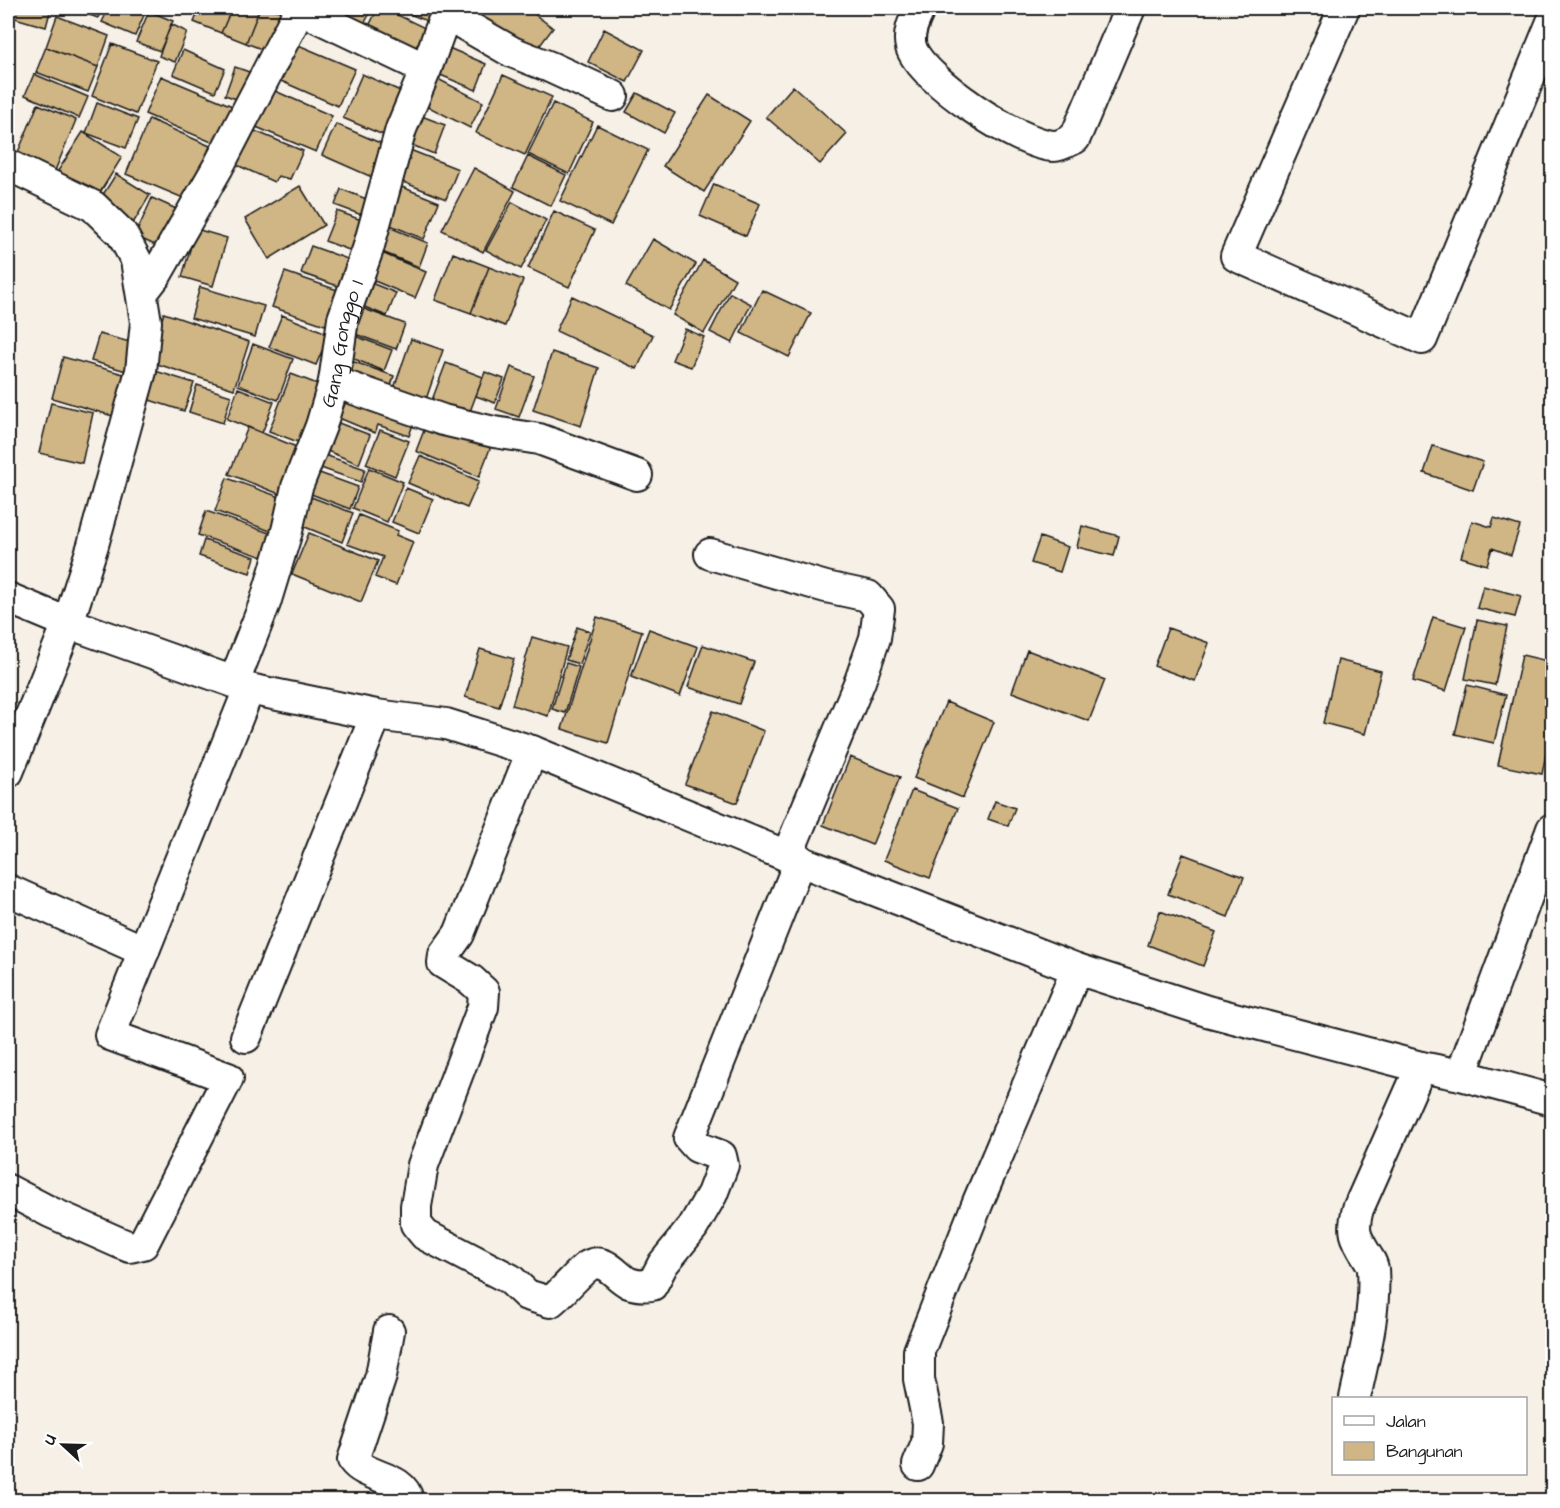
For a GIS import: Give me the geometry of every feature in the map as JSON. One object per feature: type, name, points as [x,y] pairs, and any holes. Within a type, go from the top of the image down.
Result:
[{"type":"street","points":[[142,293],[156,274],[218,168],[300,8],[426,69]]},
{"type":"street","points":[[920,8],[910,32],[910,44],[915,57],[944,86],[982,115],[1030,141],[1055,146],[1075,138],[1130,8]]},
{"type":"street","points":[[1344,8],[1236,256],[1422,339],[1549,38]]},
{"type":"street","points":[[447,11],[512,52],[613,96]]},
{"type":"street","name":"Gang Gonggo 1","points":[[8,1190],[50,1212],[130,1247],[143,1244],[228,1078],[110,1035],[144,951],[241,686],[288,531],[297,487],[321,426],[334,382],[343,319],[368,249],[401,129],[447,11]]},
{"type":"street","points":[[8,165],[93,206],[122,234],[138,268],[146,322],[141,371],[93,545],[68,623],[8,772]]},
{"type":"street","points":[[334,382],[442,420],[539,439],[637,475]]},
{"type":"street","points":[[532,751],[459,934],[444,955],[443,963],[471,980],[484,992],[483,1007],[423,1165],[416,1206],[416,1224],[425,1234],[510,1279],[527,1295],[550,1302],[589,1266],[598,1263],[610,1268],[627,1282],[639,1286],[652,1285],[663,1264],[693,1227],[712,1194],[723,1165],[721,1156],[697,1147],[689,1138],[875,638],[879,609],[868,596],[826,587],[710,554]]},
{"type":"street","points":[[8,598],[68,623],[241,686],[376,715],[446,724],[532,751],[794,858],[1077,969],[1207,1011],[1552,1100]]},
{"type":"street","points":[[246,1037],[376,715]]},
{"type":"street","points":[[1461,1075],[1552,829]]},
{"type":"street","points":[[8,890],[144,951]]},
{"type":"street","points":[[918,1465],[927,1443],[927,1423],[919,1379],[920,1351],[978,1202],[1077,969]]},
{"type":"street","points":[[1355,1397],[1370,1326],[1374,1293],[1372,1265],[1356,1237],[1353,1226],[1358,1209],[1421,1067]]},
{"type":"street","points":[[389,1331],[381,1376],[353,1460],[358,1468],[399,1485],[406,1492],[408,1500]]},
{"type":"building","points":[[10,8],[51,8],[46,27],[8,16]]},
{"type":"building","points":[[70,8],[102,8],[98,18]]},
{"type":"building","points":[[109,8],[147,8],[135,36],[102,22]]},
{"type":"building","points":[[200,8],[232,8],[221,33],[194,22]]},
{"type":"building","points":[[232,8],[260,8],[246,43],[221,33]]},
{"type":"building","points":[[260,8],[271,8],[285,13],[269,52],[246,43]]},
{"type":"building","points":[[320,8],[373,8],[361,29]]},
{"type":"building","points":[[378,8],[383,8],[425,28],[413,54],[367,30]]},
{"type":"building","points":[[395,8],[439,8],[432,23]]},
{"type":"building","points":[[485,8],[526,8],[553,28],[532,56],[479,16]]},
{"type":"building","points":[[149,11],[173,21],[160,51],[136,42]]},
{"type":"building","points":[[57,16],[109,36],[98,67],[46,47]]},
{"type":"building","points":[[171,24],[187,32],[175,62],[159,56]]},
{"type":"building","points":[[604,29],[644,50],[627,82],[588,62]]},
{"type":"building","points":[[112,44],[157,61],[136,114],[92,96]]},
{"type":"building","points":[[296,44],[355,69],[338,106],[281,81]]},
{"type":"building","points":[[442,45],[486,64],[476,90],[431,71]]},
{"type":"building","points":[[46,47],[98,67],[88,92],[36,72]]},
{"type":"building","points":[[183,50],[225,69],[215,92],[173,74]]},
{"type":"building","points":[[235,67],[255,74],[245,102],[225,95]]},
{"type":"building","points":[[34,74],[88,97],[79,118],[25,95]]},
{"type":"building","points":[[362,74],[407,94],[388,137],[343,118]]},
{"type":"building","points":[[430,75],[483,102],[470,128],[417,101]]},
{"type":"building","points":[[503,75],[552,97],[525,155],[476,133]]},
{"type":"building","points":[[161,76],[237,108],[221,146],[145,114]]},
{"type":"building","points":[[793,86],[847,134],[820,164],[766,117]]},
{"type":"building","points":[[266,87],[332,116],[316,152],[249,124]]},
{"type":"building","points":[[637,93],[675,113],[664,133],[626,112]]},
{"type":"building","points":[[709,95],[750,121],[704,192],[663,166]]},
{"type":"building","points":[[97,103],[138,119],[126,148],[86,133]]},
{"type":"building","points":[[553,103],[593,122],[569,174],[528,154]]},
{"type":"building","points":[[38,104],[76,120],[54,173],[16,157]]},
{"type":"building","points":[[419,115],[445,125],[434,154],[407,143]]},
{"type":"building","points":[[149,119],[210,146],[188,200],[126,174]]},
{"type":"building","points":[[336,124],[387,146],[374,178],[322,155]]},
{"type":"building","points":[[597,125],[648,150],[611,225],[560,201]]},
{"type":"building","points":[[250,129],[303,151],[290,179],[278,176],[274,182],[235,164]]},
{"type":"building","points":[[83,132],[122,157],[96,199],[56,174]]},
{"type":"building","points":[[405,148],[458,169],[446,199],[393,178]]},
{"type":"building","points":[[528,156],[566,175],[551,206],[513,187]]},
{"type":"building","points":[[474,168],[515,191],[483,252],[442,230]]},
{"type":"building","points":[[116,174],[150,195],[132,225],[97,204]]},
{"type":"building","points":[[714,184],[760,204],[746,236],[700,216]]},
{"type":"building","points":[[300,186],[324,225],[269,259],[245,219]]},
{"type":"building","points":[[402,187],[439,202],[424,239],[388,224]]},
{"type":"building","points":[[341,189],[374,202],[367,217],[335,205]]},
{"type":"building","points":[[152,198],[183,212],[166,250],[135,236]]},
{"type":"building","points":[[512,202],[546,220],[521,269],[486,250]]},
{"type":"building","points":[[337,211],[372,224],[360,254],[325,241]]},
{"type":"building","points":[[554,211],[595,230],[569,287],[528,268]]},
{"type":"building","points":[[384,225],[428,243],[419,267],[375,249]]},
{"type":"building","points":[[196,229],[227,238],[213,286],[182,277]]},
{"type":"building","points":[[653,239],[696,264],[669,310],[626,286]]},
{"type":"building","points":[[311,246],[356,262],[346,289],[301,273]]},
{"type":"building","points":[[377,251],[426,272],[415,298],[365,277]]},
{"type":"building","points":[[453,253],[489,267],[471,313],[435,300]]},
{"type":"building","points":[[703,260],[735,279],[704,333],[673,315]]},
{"type":"building","points":[[489,267],[523,280],[505,326],[471,313]]},
{"type":"building","points":[[285,272],[346,293],[334,328],[272,307]]},
{"type":"building","points":[[366,281],[396,293],[387,316],[357,304]]},
{"type":"building","points":[[200,287],[264,306],[255,337],[191,318]]},
{"type":"building","points":[[762,290],[811,313],[789,357],[741,333]]},
{"type":"building","points":[[730,293],[751,304],[732,343],[710,332]]},
{"type":"building","points":[[572,296],[653,335],[637,369],[556,331]]},
{"type":"building","points":[[356,306],[405,324],[396,349],[347,331]]},
{"type":"building","points":[[164,313],[249,342],[234,389],[148,361]]},
{"type":"building","points":[[282,315],[329,334],[316,365],[269,347]]},
{"type":"building","points":[[685,329],[704,337],[691,367],[672,360]]},
{"type":"building","points":[[99,334],[138,344],[130,372],[91,361]]},
{"type":"building","points":[[350,334],[392,350],[384,371],[342,354]]},
{"type":"building","points":[[411,339],[443,350],[424,405],[392,394]]},
{"type":"building","points":[[253,344],[293,359],[278,400],[238,385]]},
{"type":"building","points":[[552,352],[599,368],[581,426],[533,410]]},
{"type":"building","points":[[63,357],[127,375],[116,417],[52,398]]},
{"type":"building","points":[[343,358],[394,376],[388,396],[336,378]]},
{"type":"building","points":[[446,363],[483,377],[466,422],[429,408]]},
{"type":"building","points":[[511,367],[534,376],[519,417],[496,409]]},
{"type":"building","points":[[149,369],[194,383],[184,411],[140,397]]},
{"type":"building","points":[[485,372],[504,379],[495,403],[476,396]]},
{"type":"building","points":[[291,374],[320,385],[298,442],[269,431]]},
{"type":"building","points":[[197,385],[231,396],[223,423],[189,412]]},
{"type":"building","points":[[238,388],[274,402],[262,433],[227,419]]},
{"type":"building","points":[[351,390],[416,416],[409,436],[378,425],[375,433],[339,418]]},
{"type":"building","points":[[51,403],[93,413],[82,463],[39,453]]},
{"type":"building","points":[[428,420],[491,446],[479,477],[416,451]]},
{"type":"building","points":[[336,422],[370,435],[359,464],[325,450]]},
{"type":"building","points":[[248,427],[306,451],[287,497],[229,474]]},
{"type":"building","points":[[380,430],[409,441],[395,476],[366,464]]},
{"type":"building","points":[[1433,446],[1483,462],[1473,490],[1424,473]]},
{"type":"building","points":[[319,453],[365,469],[361,482],[315,466]]},
{"type":"building","points":[[420,456],[479,481],[467,508],[408,483]]},
{"type":"building","points":[[369,468],[403,482],[387,522],[353,508]]},
{"type":"building","points":[[314,471],[358,487],[350,509],[306,492]]},
{"type":"building","points":[[227,478],[288,500],[276,533],[215,511]]},
{"type":"building","points":[[406,488],[433,499],[419,533],[392,522]]},
{"type":"building","points":[[311,497],[353,513],[342,542],[300,525]]},
{"type":"building","points":[[206,511],[281,537],[272,560],[198,535]]},
{"type":"building","points":[[359,515],[398,531],[396,535],[413,542],[396,585],[375,577],[383,557],[347,544]]},
{"type":"building","points":[[1494,518],[1520,526],[1511,555],[1492,548],[1487,565],[1461,557],[1472,521],[1491,527]]},
{"type":"building","points":[[1082,526],[1119,536],[1114,556],[1077,547]]},
{"type":"building","points":[[309,533],[378,561],[361,602],[292,574]]},
{"type":"building","points":[[1040,537],[1068,547],[1060,572],[1031,563]]},
{"type":"building","points":[[204,540],[255,557],[250,573],[199,556]]},
{"type":"building","points":[[1483,586],[1521,596],[1515,617],[1477,608]]},
{"type":"building","points":[[597,617],[642,631],[608,743],[562,729]]},
{"type":"building","points":[[1433,617],[1466,627],[1446,691],[1413,681]]},
{"type":"building","points":[[1477,620],[1507,626],[1495,685],[1465,679]]},
{"type":"building","points":[[577,627],[590,632],[579,664],[566,660]]},
{"type":"building","points":[[1168,628],[1209,643],[1195,681],[1154,666]]},
{"type":"building","points":[[649,629],[698,647],[680,696],[631,677]]},
{"type":"building","points":[[532,637],[567,647],[548,716],[512,705]]},
{"type":"building","points":[[703,645],[754,662],[739,704],[688,687]]},
{"type":"building","points":[[480,649],[514,659],[499,707],[465,697]]},
{"type":"building","points":[[1027,650],[1105,680],[1089,721],[1012,692]]},
{"type":"building","points":[[1522,655],[1552,662],[1552,724],[1542,774],[1498,765]]},
{"type":"building","points":[[1338,660],[1381,671],[1365,734],[1323,723]]},
{"type":"building","points":[[566,663],[579,667],[565,713],[552,709]]},
{"type":"building","points":[[1467,685],[1506,695],[1494,743],[1455,734]]},
{"type":"building","points":[[946,702],[994,722],[963,798],[914,778]]},
{"type":"building","points":[[713,711],[764,731],[737,803],[685,784]]},
{"type":"building","points":[[850,757],[900,777],[872,845],[823,825]]},
{"type":"building","points":[[912,790],[958,808],[930,878],[884,860]]},
{"type":"building","points":[[995,801],[1015,808],[1008,826],[988,819]]},
{"type":"building","points":[[1183,854],[1244,877],[1228,917],[1168,894]]},
{"type":"building","points":[[1160,911],[1216,932],[1203,966],[1148,945]]}]
